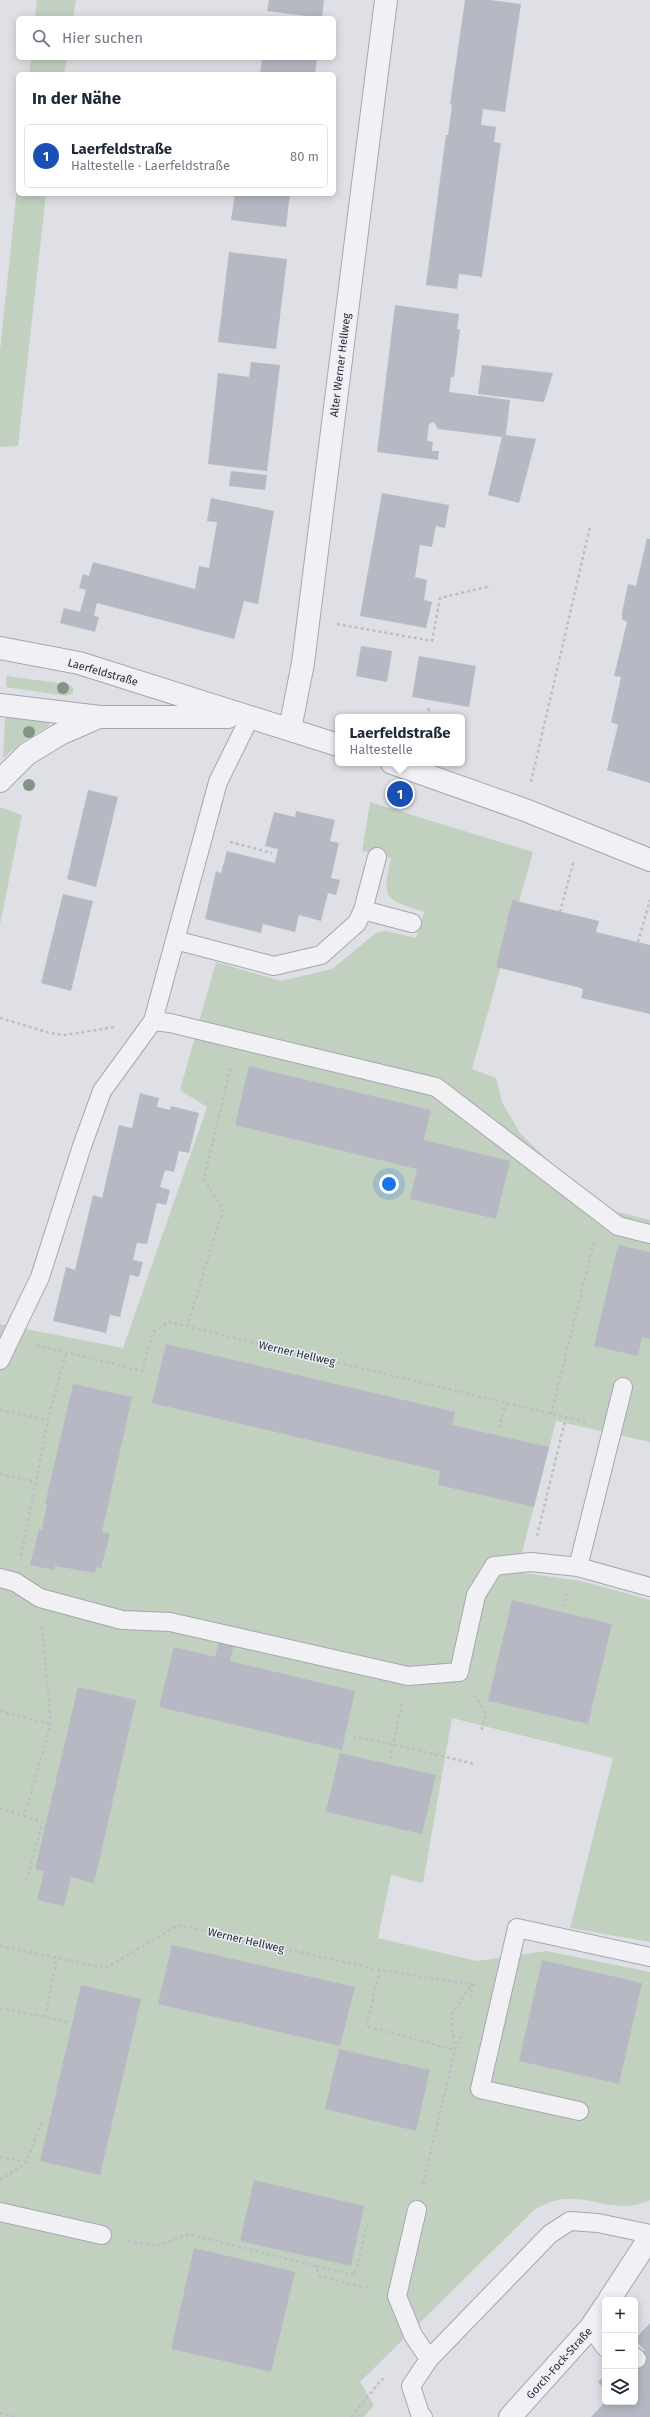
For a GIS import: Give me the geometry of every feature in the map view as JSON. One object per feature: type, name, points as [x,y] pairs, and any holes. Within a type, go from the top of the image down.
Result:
[{"type":"street","name":"Alter Werner Hellweg","points":[[290,729],[303,663],[309,618],[386,0]]},
{"type":"street","name":"Laerfeldstraße","points":[[0,648],[79,663],[335,744]]},
{"type":"street","name":"Laerfeldstraße","points":[[0,705],[100,717],[250,717]]},
{"type":"street","name":"Laerfeldstraße","points":[[0,780],[27,754],[60,734],[100,717]]},
{"type":"street","points":[[400,766],[525,810],[650,860]]},
{"type":"street","points":[[611,2297],[650,2235]]},
{"type":"street","name":"Gorch-Fock-Straße","points":[[510,2417],[598,2332],[602,2317]]},
{"type":"lane","points":[[0,1360],[40,1276],[102,1091],[153,1021],[218,782],[250,717]]},
{"type":"lane","points":[[175,940],[274,966],[321,955],[357,922],[363,910],[377,857]]},
{"type":"lane","points":[[363,910],[412,923]]},
{"type":"lane","points":[[153,1021],[170,1023],[436,1087],[618,1226],[650,1234]]},
{"type":"lane","points":[[578,1567],[614,1429],[623,1387]]},
{"type":"lane","points":[[8,1580],[40,1598],[122,1620],[170,1622],[408,1676],[459,1672],[476,1595],[494,1566],[531,1562],[578,1567],[650,1587]]},
{"type":"lane","points":[[580,2111],[480,2089],[502,1989],[518,1928],[650,1957]]},
{"type":"lane","points":[[417,2210],[397,2296],[414,2335],[429,2359]]},
{"type":"lane","points":[[0,2212],[102,2235]]},
{"type":"lane","points":[[423,2417],[420,2414],[411,2386],[429,2359],[550,2234],[570,2221],[598,2223],[650,2235]]},
{"type":"path","points":[[525,810],[590,527]]},
{"type":"path","points":[[309,618],[432,641],[440,598],[491,586]]},
{"type":"path","points":[[428,714],[429,707]]},
{"type":"path","points":[[560,912],[581,832]]},
{"type":"path","points":[[203,836],[272,853]]},
{"type":"path","points":[[638,942],[650,900]]},
{"type":"path","points":[[0,1018],[50,1033],[64,1035],[153,1021]]},
{"type":"path","points":[[187,1327],[223,1209],[204,1178],[237,1039]]},
{"type":"path","points":[[551,1414],[601,1214]]},
{"type":"path","name":"Werner Hellweg","points":[[11,1338],[66,1354],[142,1371],[154,1332],[169,1322],[614,1429]]},
{"type":"path","points":[[8,1580],[36,1482],[48,1420],[66,1354]]},
{"type":"path","points":[[499,1428],[506,1403]]},
{"type":"path","points":[[0,1410],[48,1420]]},
{"type":"path","points":[[531,1562],[566,1417]]},
{"type":"path","points":[[0,1474],[36,1482]]},
{"type":"path","points":[[24,1816],[51,1724],[40,1598]]},
{"type":"path","points":[[459,1672],[486,1713],[481,1732]]},
{"type":"path","points":[[390,1759],[392,1744],[408,1676]]},
{"type":"path","points":[[0,1711],[51,1724]]},
{"type":"path","points":[[353,1737],[392,1744],[474,1764]]},
{"type":"path","points":[[0,1808],[44,1822],[26,1881]]},
{"type":"path","name":"Werner Hellweg","points":[[0,1946],[106,1968],[178,1925],[380,1970],[502,1989]]},
{"type":"path","points":[[45,2017],[57,1958]]},
{"type":"path","points":[[380,1970],[366,2026],[454,2050]]},
{"type":"path","points":[[454,2050],[451,2015],[472,1984]]},
{"type":"path","points":[[471,2006],[472,1984]]},
{"type":"path","points":[[0,2008],[68,2022]]},
{"type":"path","points":[[417,2210],[454,2050],[467,2026]]},
{"type":"path","points":[[0,2180],[26,2163],[43,2118]]},
{"type":"path","points":[[0,2157],[26,2163]]},
{"type":"path","points":[[102,2235],[156,2246],[189,2234],[355,2275],[367,2225]]},
{"type":"path","points":[[316,2266],[319,2276],[397,2296]]},
{"type":"path","points":[[0,2413],[16,2417]]},
{"type":"green space","points":[[37,0],[76,0],[73,16],[35,16]]},
{"type":"green space","points":[[31,60],[67,60],[64,72],[29,72]]},
{"type":"green space","points":[[16,196],[46,196],[18,446],[0,447],[0,351]]},
{"type":"green space","points":[[6,676],[67,684],[73,687],[73,693],[66,696],[6,687]]},
{"type":"green space","points":[[5,717],[49,720],[49,726],[25,740],[3,758]]},
{"type":"green space","points":[[370,802],[533,852],[472,1069],[496,1078],[502,1102],[520,1133],[594,1206],[650,1220],[650,1442],[556,1421],[517,1572],[581,1581],[650,1600],[650,1942],[570,1928],[613,1758],[452,1718],[423,1883],[391,1875],[378,1938],[477,1961],[546,1951],[650,1972],[650,2200],[634,2205],[620,2206],[578,2199],[564,2199],[549,2202],[533,2211],[360,2382],[374,2405],[364,2417],[0,2417],[0,1324],[123,1348],[207,1107],[180,1090],[216,962],[281,981],[332,969],[376,933],[386,931],[416,938],[424,912],[400,904],[389,896],[387,882],[391,858],[362,851]]},
{"type":"green space","points":[[0,807],[22,815],[0,925]]},
{"type":"building","points":[[269,0],[324,0],[322,16],[306,16],[267,11]]},
{"type":"building","points":[[465,0],[490,0],[521,4],[505,112],[483,109],[481,125],[496,127],[494,142],[501,143],[482,277],[459,274],[457,289],[426,285],[446,135],[448,135],[452,105],[450,104]]},
{"type":"building","points":[[262,60],[317,60],[315,72],[260,72]]},
{"type":"building","points":[[235,196],[290,196],[286,227],[231,220]]},
{"type":"building","points":[[229,252],[287,259],[276,349],[218,342]]},
{"type":"building","points":[[395,305],[459,314],[457,329],[460,329],[454,377],[451,377],[449,392],[510,400],[506,435],[536,439],[519,503],[488,495],[502,437],[438,429],[434,422],[429,424],[427,441],[433,442],[432,451],[439,451],[438,460],[377,452]]},
{"type":"building","points":[[251,362],[280,365],[267,471],[208,464],[218,373],[249,377]]},
{"type":"building","points":[[482,365],[553,373],[544,402],[478,394]]},
{"type":"building","points":[[231,471],[267,475],[265,490],[229,486]]},
{"type":"building","points":[[382,493],[449,505],[445,528],[436,526],[432,547],[420,545],[415,577],[427,580],[424,600],[432,602],[426,628],[360,616]]},
{"type":"building","points":[[211,498],[274,511],[258,604],[244,601],[234,639],[97,603],[94,616],[99,617],[95,632],[60,623],[64,608],[80,612],[86,590],[79,588],[83,574],[89,576],[93,562],[195,589],[199,566],[209,568],[217,522],[207,521]]},
{"type":"building","points":[[647,538],[650,539],[650,783],[607,770],[618,725],[611,722],[621,677],[614,676],[627,622],[622,619],[622,613],[628,584],[636,586]]},
{"type":"building","points":[[361,646],[392,651],[387,682],[356,676]]},
{"type":"building","points":[[419,656],[476,666],[469,707],[412,697]]},
{"type":"building","points":[[88,790],[118,797],[96,887],[67,879]]},
{"type":"building","points":[[296,811],[335,820],[330,841],[339,843],[331,878],[340,880],[336,895],[328,893],[321,921],[299,915],[295,932],[263,924],[261,933],[205,919],[216,871],[221,873],[227,851],[275,863],[278,849],[265,846],[274,812],[295,817]]},
{"type":"building","points":[[63,894],[93,901],[71,991],[41,983]]},
{"type":"building","points":[[512,900],[599,921],[596,932],[650,945],[650,1014],[581,998],[583,989],[496,967]]},
{"type":"building","points":[[249,1066],[431,1110],[424,1140],[510,1161],[496,1219],[410,1199],[417,1169],[235,1125]]},
{"type":"building","points":[[140,1093],[159,1098],[157,1107],[170,1110],[171,1106],[199,1113],[189,1153],[179,1151],[174,1172],[165,1170],[160,1187],[170,1190],[166,1205],[157,1203],[147,1244],[137,1243],[133,1260],[143,1262],[139,1277],[130,1275],[120,1317],[110,1315],[106,1333],[53,1321],[66,1267],[75,1270],[93,1195],[102,1198],[119,1125],[132,1128]]},
{"type":"building","points":[[618,1245],[650,1252],[650,1339],[642,1337],[638,1356],[594,1346]]},
{"type":"building","points":[[166,1344],[455,1412],[452,1425],[549,1447],[534,1507],[438,1485],[440,1471],[152,1403]]},
{"type":"building","points":[[73,1384],[132,1397],[102,1532],[110,1534],[101,1568],[96,1567],[95,1573],[55,1566],[54,1570],[30,1565],[39,1529],[42,1530],[47,1504],[45,1504]]},
{"type":"building","points":[[512,1600],[612,1624],[588,1724],[488,1701]]},
{"type":"building","points":[[219,1641],[234,1644],[230,1661],[355,1691],[342,1750],[159,1707],[174,1647],[215,1657]]},
{"type":"building","points":[[78,1687],[136,1700],[94,1883],[71,1877],[64,1906],[37,1900],[44,1871],[35,1869]]},
{"type":"building","points":[[340,1753],[436,1775],[422,1834],[327,1812],[325,1815]]},
{"type":"building","points":[[172,1945],[355,1987],[340,2046],[158,2004]]},
{"type":"building","points":[[542,1960],[642,1983],[619,2084],[519,2061]]},
{"type":"building","points":[[81,1985],[141,1999],[100,2175],[40,2161]]},
{"type":"building","points":[[339,2049],[430,2070],[416,2131],[325,2109]]},
{"type":"building","points":[[254,2180],[364,2206],[351,2266],[240,2241]]},
{"type":"building","points":[[194,2248],[295,2272],[271,2372],[171,2349]]},
{"type":"building","points":[[650,2323],[650,2417],[591,2417],[602,2405],[638,2405],[638,2358],[645,2350],[638,2343],[638,2336]]},
{"type":"building","points":[[602,2378],[602,2386],[598,2382]]},
{"type":"place","name":"Laerfeldstraße","points":[[400,794]]}]
